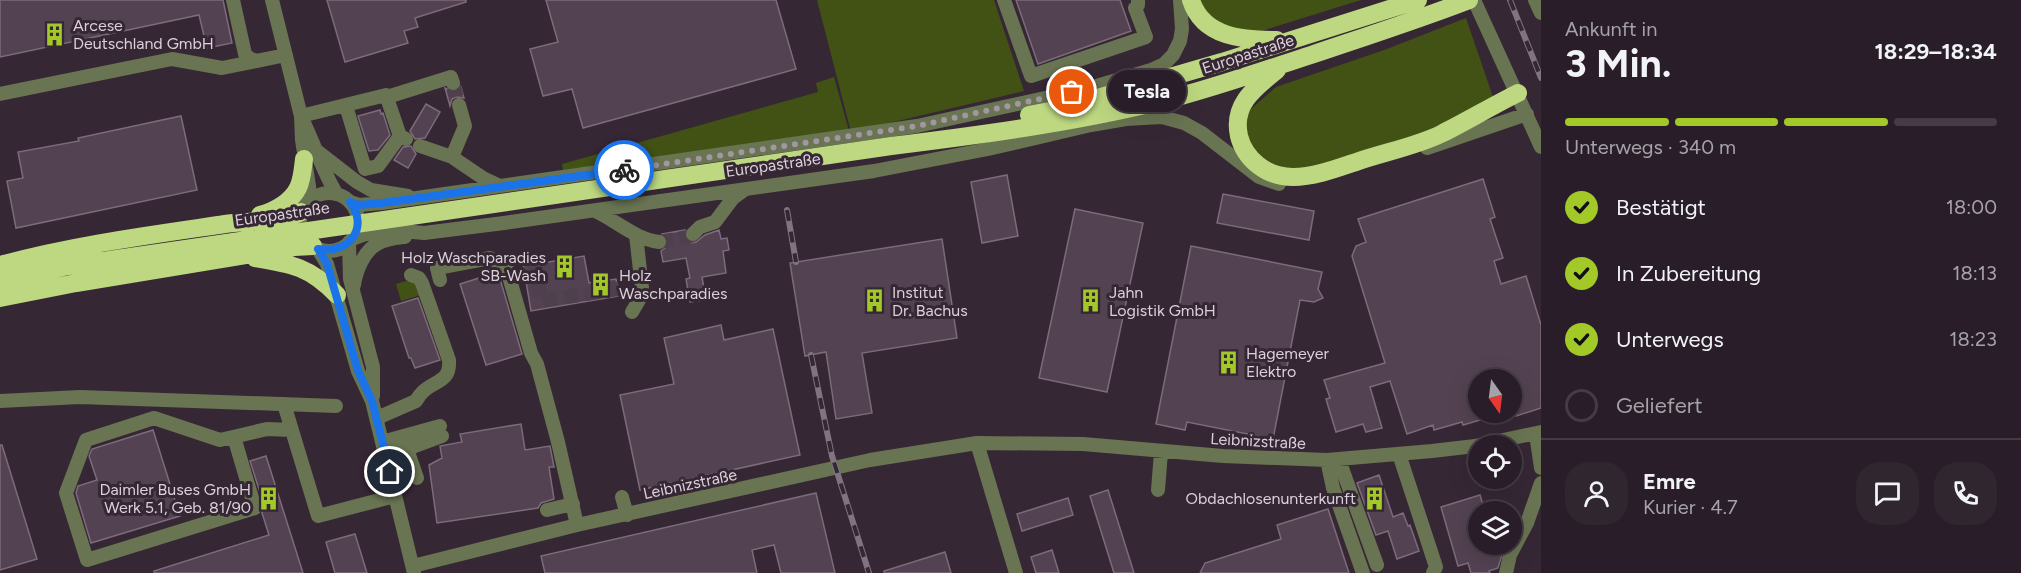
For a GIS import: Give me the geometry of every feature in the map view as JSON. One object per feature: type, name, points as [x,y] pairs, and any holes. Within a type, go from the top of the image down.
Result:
[{"type":"highway","points":[[1191,0],[1203,20],[1217,31],[1232,37],[1249,40],[1294,40]]},
{"type":"highway","name":"Europastraße","points":[[891,146],[1060,109],[1294,40],[1418,0]]},
{"type":"highway","name":"Europastraße","points":[[0,281],[68,266],[389,218],[593,191],[891,146],[993,134],[1180,96],[1283,64],[1469,0]]},
{"type":"highway","points":[[1283,64],[1242,102],[1238,129],[1241,144],[1248,157],[1263,169],[1292,177],[1342,167],[1439,135],[1518,93]]},
{"type":"highway","points":[[1086,89],[1191,70]]},
{"type":"highway","points":[[1090,125],[1180,96]]},
{"type":"highway","points":[[229,223],[272,212],[283,205],[299,186],[311,155]]},
{"type":"highway","points":[[0,266],[110,241],[229,223],[288,217],[305,206]]},
{"type":"highway","points":[[0,298],[294,247],[316,248]]},
{"type":"highway","points":[[241,256],[294,265],[345,292]]},
{"type":"street","points":[[233,0],[245,54],[256,61]]},
{"type":"street","points":[[272,0],[311,155],[309,186],[300,229],[305,239],[316,248],[345,292]]},
{"type":"street","points":[[1004,0],[1031,76],[1146,37],[1136,8],[1138,0]]},
{"type":"street","name":"Europastraße","points":[[350,202],[366,205],[917,126],[1086,89],[1164,64],[1173,55],[1180,41],[1182,29],[1180,0]]},
{"type":"street","points":[[1474,0],[1541,147]]},
{"type":"street","points":[[1535,0],[1541,13]]},
{"type":"street","points":[[0,94],[172,59],[222,68],[286,55]]},
{"type":"street","points":[[301,116],[386,95],[387,97],[451,77],[453,83]]},
{"type":"street","points":[[346,105],[365,169],[378,166],[403,137],[387,97]]},
{"type":"street","points":[[452,158],[465,126],[459,105]]},
{"type":"street","name":"Europastraße","points":[[351,240],[366,234],[392,230],[424,233],[595,211],[928,162],[1126,119],[1162,117],[1184,123],[1202,133],[1259,177],[1291,186],[1345,175],[1527,114]]},
{"type":"street","points":[[420,146],[452,158],[500,186]]},
{"type":"street","points":[[311,155],[336,193],[350,202],[358,220],[351,240],[345,292],[358,371],[377,418],[414,570]]},
{"type":"street","points":[[311,155],[371,190],[419,197]]},
{"type":"street","points":[[693,234],[700,227],[715,222],[733,198],[745,189]]},
{"type":"street","points":[[305,206],[320,194],[336,193]]},
{"type":"street","points":[[595,211],[615,221],[636,236],[659,242]]},
{"type":"street","points":[[345,292],[369,251],[376,244],[424,233]]},
{"type":"street","points":[[632,312],[639,300],[642,288],[636,236]]},
{"type":"street","points":[[316,248],[333,250],[351,240]]},
{"type":"street","points":[[440,280],[437,268],[490,258],[506,266],[577,525]]},
{"type":"street","points":[[377,418],[416,401],[431,384],[442,380],[450,369],[449,360],[422,283],[419,278],[411,275]]},
{"type":"street","points":[[0,401],[80,397],[336,406]]},
{"type":"street","points":[[284,404],[318,516],[395,496]]},
{"type":"street","points":[[234,436],[255,508],[87,560],[66,493],[86,440],[154,418],[220,440],[234,436],[267,429],[292,430]]},
{"type":"street","points":[[384,448],[441,431]]},
{"type":"street","name":"Leibnizstraße","points":[[414,570],[577,525],[870,460],[977,443],[1083,444],[1222,456],[1333,460],[1475,446],[1539,433],[1541,468]]},
{"type":"street","points":[[403,443],[417,478]]},
{"type":"street","points":[[977,443],[1016,573]]},
{"type":"street","points":[[1158,490],[1161,452]]},
{"type":"street","points":[[1399,454],[1436,567],[1432,573]]},
{"type":"street","points":[[1333,460],[1377,565]]},
{"type":"street","points":[[1333,460],[1333,488],[1362,573]]},
{"type":"street","points":[[1506,573],[1510,555],[1527,523],[1541,483]]},
{"type":"street","points":[[622,497],[627,515]]},
{"type":"street","points":[[547,510],[573,504]]},
{"type":"green space","points":[[817,0],[994,0],[1024,91],[851,132]]},
{"type":"green space","points":[[1199,0],[1361,0],[1258,32],[1226,29],[1203,10]]},
{"type":"green space","points":[[1466,18],[1493,97],[1447,123],[1316,168],[1287,171],[1256,155],[1243,123],[1251,109],[1276,87],[1387,49]]},
{"type":"green space","points":[[834,77],[849,131],[563,170],[562,164],[818,92],[816,83]]},
{"type":"green space","points":[[416,278],[421,295],[401,301],[396,284]]},
{"type":"building","name":"Arcese Deutschland GmbH","points":[[0,0],[223,0],[232,43],[207,48],[199,15],[0,57]]},
{"type":"building","points":[[327,0],[466,0],[466,2],[415,18],[418,27],[404,31],[408,43],[345,62]]},
{"type":"building","points":[[546,0],[776,0],[796,69],[583,128],[572,89],[543,96],[530,49],[558,42]]},
{"type":"building","points":[[1016,0],[1120,0],[1131,31],[1038,64]]},
{"type":"building","points":[[461,87],[464,98],[452,99],[450,106],[445,88],[455,92]]},
{"type":"building","points":[[426,104],[440,112],[425,138],[415,139],[410,131]]},
{"type":"building","points":[[380,110],[390,135],[378,150],[369,151],[358,116]]},
{"type":"building","points":[[181,116],[197,190],[16,228],[7,181],[23,178],[18,152],[79,141],[78,138]]},
{"type":"building","points":[[411,146],[416,154],[408,168],[394,160],[403,147]]},
{"type":"building","points":[[1007,175],[1018,236],[982,243],[971,182]]},
{"type":"building","points":[[1483,179],[1495,217],[1490,219],[1503,258],[1494,261],[1501,284],[1526,276],[1541,325],[1541,408],[1522,414],[1522,369],[1468,369],[1470,423],[1463,425],[1462,422],[1434,430],[1433,425],[1407,434],[1390,381],[1370,387],[1382,428],[1366,432],[1363,424],[1336,432],[1326,399],[1330,398],[1324,380],[1385,363],[1352,256],[1356,246],[1366,242],[1358,219]]},
{"type":"building","points":[[1223,194],[1314,211],[1309,240],[1217,223]]},
{"type":"building","name":"Jahn Logistik GmbH","points":[[1075,209],[1143,223],[1107,392],[1039,378]]},
{"type":"building","points":[[685,230],[685,237],[691,243],[719,230],[721,239],[727,238],[729,250],[723,251],[726,273],[702,277],[706,300],[690,302],[686,279],[690,278],[686,258],[663,262],[661,251],[668,243],[662,234]]},
{"type":"building","name":"Institut Dr. Bachus","points":[[942,239],[957,338],[862,353],[872,413],[836,419],[826,352],[805,356],[790,263]]},
{"type":"building","name":"Hagemeyer Elektro","points":[[1191,246],[1322,272],[1318,289],[1323,298],[1314,302],[1300,300],[1273,439],[1187,422],[1185,430],[1156,424]]},
{"type":"building","name":"Holz Waschparadies","points":[[584,256],[589,283],[616,279],[619,296],[531,311],[523,264]]},
{"type":"building","points":[[498,272],[522,354],[486,365],[460,284]]},
{"type":"building","points":[[418,298],[440,360],[415,368],[409,358],[392,306]]},
{"type":"building","points":[[721,325],[724,340],[773,329],[800,455],[640,490],[620,395],[674,384],[664,338]]},
{"type":"building","points":[[521,424],[525,450],[550,446],[554,467],[549,467],[554,499],[541,503],[538,508],[437,523],[429,465],[442,458],[440,446],[462,442],[460,434]]},
{"type":"building","points":[[153,430],[180,516],[91,543],[76,493],[78,486],[97,480],[89,456],[92,449]]},
{"type":"building","points":[[0,445],[2,445],[37,559],[0,570]]},
{"type":"building","name":"Daimler Buses GmbH Werk 5.1, Geb. 81/90","points":[[266,456],[303,573],[154,573],[154,571],[269,535],[262,513],[264,505],[250,461]]},
{"type":"building","name":"Obdachlosenunterkunft","points":[[1379,475],[1393,517],[1403,513],[1419,551],[1397,559],[1388,531],[1376,535],[1357,483]]},
{"type":"building","points":[[1108,490],[1134,573],[1114,573],[1090,496]]},
{"type":"building","points":[[816,493],[835,573],[781,573],[774,545],[752,550],[757,573],[545,573],[541,556]]},
{"type":"building","points":[[1480,495],[1482,501],[1468,501],[1468,555],[1502,555],[1498,568],[1489,571],[1490,573],[1471,573],[1468,563],[1458,566],[1441,507]]},
{"type":"building","points":[[1068,498],[1073,515],[1022,531],[1017,514]]},
{"type":"building","points":[[1328,509],[1349,573],[1200,573],[1205,563],[1281,539],[1277,525]]},
{"type":"building","points":[[355,534],[367,573],[335,573],[326,542]]},
{"type":"building","points":[[1052,550],[1059,573],[1036,573],[1031,557]]},
{"type":"building","points":[[945,552],[951,573],[884,573],[884,571]]},
{"type":"tunnel","points":[[453,83],[459,105]]},
{"type":"tunnel","points":[[659,242],[693,234]]},
{"type":"tunnel","points":[[534,262],[541,301],[618,289]]},
{"type":"railway","points":[[1510,0],[1541,78]]},
{"type":"railway","points":[[787,210],[796,262]]},
{"type":"railway","points":[[811,355],[832,456],[869,573]]},
{"type":"way so far","points":[[624,170],[917,126],[1072,92]]},
{"type":"place","name":"Arcese Deutschland GmbH","points":[[55,34]]},
{"type":"place","name":"Tesla","points":[[1072,92]]},
{"type":"place","name":"Holz Waschparadies SB-Wash","points":[[564,266]]},
{"type":"place","name":"Holz Waschparadies","points":[[601,284]]},
{"type":"place","name":"Institut Dr. Bachus","points":[[874,301]]},
{"type":"place","name":"Jahn Logistik GmbH","points":[[1091,301]]},
{"type":"place","name":"Hagemeyer Elektro","points":[[1228,362]]},
{"type":"place","name":"Daimler Buses GmbH Werk 5.1, Geb. 81/90","points":[[269,498]]},
{"type":"place","name":"Obdachlosenunterkunft","points":[[1374,498]]},
{"type":"route","points":[[390,472],[372,401],[358,371],[336,289],[327,264],[318,249],[328,251],[339,249],[352,239],[358,220],[350,202],[359,205],[382,203],[624,170]]}]
